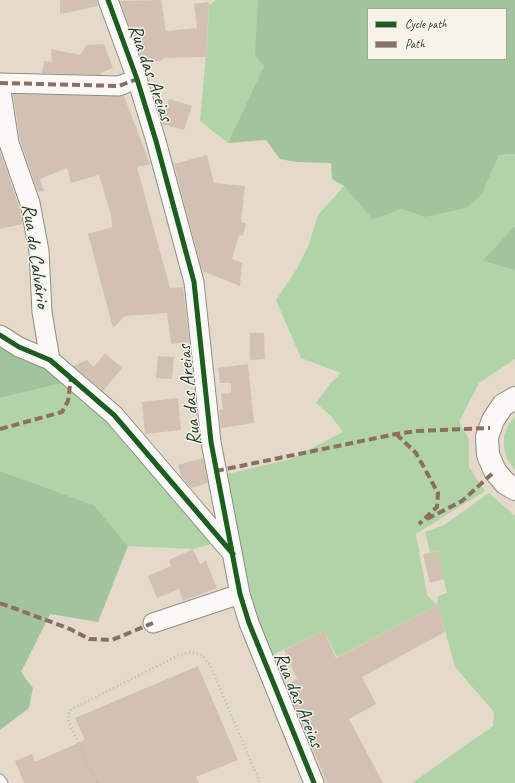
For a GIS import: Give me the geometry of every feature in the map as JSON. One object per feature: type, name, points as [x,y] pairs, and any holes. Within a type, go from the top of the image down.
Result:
[{"type":"main road","points":[[515,398],[503,406],[493,420],[487,437],[488,455],[495,471],[505,483],[515,489]]},
{"type":"street","name":"Rua das Areias","points":[[108,0],[137,79],[156,141],[194,282],[211,442],[234,556],[240,594],[249,623],[314,783]]},
{"type":"street","points":[[0,83],[119,86],[137,79]]},
{"type":"street","name":"Rua do Calvário","points":[[0,83],[9,142],[30,203],[39,251],[42,312],[50,360]]},
{"type":"street","points":[[0,335],[19,347],[50,360],[114,415],[234,556]]},
{"type":"street","points":[[153,623],[240,594]]},
{"type":"lane","points":[[0,779],[3,783]]},
{"type":"path","points":[[96,783],[68,720],[68,714],[72,709],[177,656],[190,652],[202,654],[211,667],[260,783]]},
{"type":"green space","points":[[216,0],[258,0],[257,22],[264,66],[228,143],[200,121],[209,5]]},
{"type":"green space","points":[[258,0],[515,0],[515,154],[499,155],[482,194],[466,208],[424,217],[402,209],[373,220],[344,186],[332,179],[331,163],[296,162],[280,159],[266,140],[228,143],[264,66],[255,55]]},
{"type":"green space","points":[[515,154],[515,226],[482,261],[515,270],[515,359],[479,383],[459,422],[469,439],[469,467],[485,491],[416,534],[427,595],[437,605],[438,596],[447,593],[437,551],[430,552],[425,532],[444,525],[489,493],[515,516],[515,783],[412,783],[493,726],[494,712],[455,667],[438,605],[337,657],[324,631],[272,655],[252,611],[223,475],[291,459],[343,432],[331,416],[316,403],[330,384],[341,373],[301,358],[276,300],[298,267],[309,244],[318,215],[344,186],[373,220],[402,209],[424,217],[482,194],[499,155]]},
{"type":"green space","points":[[515,226],[515,270],[482,261]]},
{"type":"green space","points":[[0,340],[15,349],[67,382],[0,398]]},
{"type":"green space","points":[[67,382],[97,407],[214,540],[211,544],[193,549],[128,546],[94,505],[0,471],[0,398]]},
{"type":"green space","points":[[515,417],[515,470],[507,459],[504,448],[504,436],[509,424]]},
{"type":"green space","points":[[0,471],[94,505],[128,546],[98,622],[50,614],[21,672],[33,688],[29,708],[0,730]]},
{"type":"building","points":[[60,0],[97,0],[98,6],[60,14]]},
{"type":"building","points":[[161,0],[166,31],[197,28],[194,4],[209,2],[206,57],[163,58],[163,60],[143,64],[120,1]]},
{"type":"building","points":[[104,44],[113,68],[101,73],[101,75],[42,73],[44,61],[52,62],[51,49],[80,55],[87,45]]},
{"type":"building","points":[[13,94],[124,96],[150,164],[137,167],[170,288],[183,287],[189,342],[171,344],[167,313],[125,316],[113,328],[88,234],[112,227],[111,215],[99,175],[71,183],[67,168],[40,179],[44,191],[38,192],[20,140]]},
{"type":"building","points":[[169,99],[192,106],[184,130],[162,124],[157,106],[166,108]]},
{"type":"building","points":[[0,151],[19,206],[23,224],[0,229]]},
{"type":"building","points":[[207,155],[214,183],[245,186],[241,222],[246,223],[243,236],[239,235],[232,259],[242,263],[240,286],[202,271],[174,164]]},
{"type":"building","points":[[250,333],[264,333],[265,359],[250,360]]},
{"type":"building","points":[[105,353],[122,368],[103,391],[73,366],[87,360],[94,367]]},
{"type":"building","points":[[158,356],[174,357],[172,379],[156,378]]},
{"type":"building","points":[[248,364],[254,423],[221,428],[219,410],[223,409],[221,394],[231,393],[231,383],[220,383],[218,368]]},
{"type":"building","points":[[178,398],[181,430],[145,434],[142,402]]},
{"type":"building","points":[[203,458],[208,483],[191,488],[181,476],[178,465]]},
{"type":"building","points":[[193,549],[200,564],[206,561],[217,588],[183,601],[179,589],[157,598],[148,576],[171,566],[169,560]]},
{"type":"building","points":[[437,551],[444,579],[430,583],[423,554]]},
{"type":"building","points":[[438,605],[445,632],[362,677],[376,704],[349,719],[383,783],[327,783],[286,685],[297,679],[284,650],[324,631],[336,658]]},
{"type":"building","points":[[198,666],[238,760],[196,777],[199,783],[24,783],[15,761],[32,754],[35,762],[85,740],[75,718]]},
{"type":"marked path","points":[[0,83],[119,86],[137,79]]},
{"type":"marked path","points":[[0,429],[62,412],[68,401],[71,378]]},
{"type":"marked path","points":[[216,471],[396,434],[417,431],[490,428]]},
{"type":"marked path","points":[[396,434],[416,453],[438,493],[437,507],[419,524]]},
{"type":"marked path","points":[[427,519],[462,501],[495,471]]},
{"type":"marked path","points":[[0,603],[70,629],[89,639],[112,640],[153,623]]},
{"type":"cycle path","points":[[108,0],[137,79],[156,141],[194,282],[211,442],[240,594],[249,623],[314,783]]},
{"type":"cycle path","points":[[0,335],[19,347],[50,360],[114,415],[233,554]]}]
